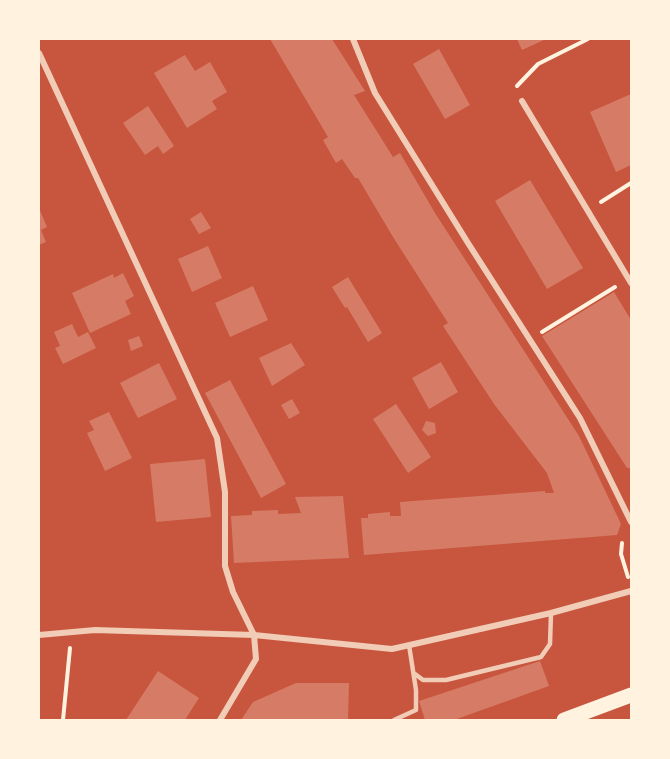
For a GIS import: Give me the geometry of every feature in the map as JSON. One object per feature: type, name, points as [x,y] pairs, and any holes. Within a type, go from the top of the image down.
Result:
[{"type":"main road","points":[[564,720],[631,694]]},
{"type":"street","points":[[353,39],[375,93],[580,418],[631,522]]},
{"type":"street","points":[[39,53],[217,438],[225,492],[225,566],[232,592],[254,635],[256,659],[220,720]]},
{"type":"street","points":[[522,101],[630,281]]},
{"type":"street","points":[[39,634],[95,630],[254,635],[392,649],[551,613],[631,591]]},
{"type":"lane","points":[[415,674],[423,680],[446,680],[541,657],[550,644],[551,613]]},
{"type":"lane","points":[[394,720],[416,710],[415,674],[410,645]]},
{"type":"path","points":[[522,101],[517,86],[538,64],[588,39]]},
{"type":"path","points":[[587,210],[631,183]]},
{"type":"path","points":[[531,340],[630,281]]},
{"type":"path","points":[[622,543],[621,554],[630,583]]},
{"type":"path","points":[[63,720],[72,632]]},
{"type":"building","points":[[270,39],[332,39],[365,91],[354,95],[393,157],[400,153],[435,213],[579,436],[621,524],[617,535],[364,555],[361,518],[368,518],[368,514],[390,512],[390,516],[401,516],[400,502],[545,491],[545,493],[554,493],[547,473],[494,404],[443,326],[448,323],[358,178],[355,178],[342,159],[336,163],[323,140],[328,137]]},
{"type":"building","points":[[517,39],[546,39],[522,50]]},
{"type":"building","points":[[439,49],[470,105],[445,119],[413,64]]},
{"type":"building","points":[[185,55],[195,71],[210,62],[227,92],[212,101],[217,109],[187,128],[154,73]]},
{"type":"building","points":[[631,94],[631,165],[616,172],[590,112]]},
{"type":"building","points":[[148,106],[174,146],[163,154],[158,146],[145,155],[123,123]]},
{"type":"building","points":[[530,180],[583,268],[547,289],[495,201]]},
{"type":"building","points":[[39,208],[47,227],[41,230],[46,242],[39,245]]},
{"type":"building","points":[[201,212],[211,228],[199,234],[190,219]]},
{"type":"building","points":[[208,246],[222,278],[192,292],[178,259]]},
{"type":"building","points":[[123,273],[134,296],[125,301],[131,314],[90,333],[72,293],[113,274],[114,278]]},
{"type":"building","points":[[348,277],[382,333],[368,342],[332,287]]},
{"type":"building","points":[[253,286],[268,320],[230,337],[215,303]]},
{"type":"building","points":[[614,292],[631,320],[631,468],[627,468],[542,336]]},
{"type":"building","points":[[72,324],[78,337],[88,332],[96,348],[63,364],[55,348],[60,346],[54,332]]},
{"type":"building","points":[[139,336],[143,346],[131,351],[128,340]]},
{"type":"building","points":[[291,343],[305,365],[272,386],[259,358]]},
{"type":"building","points":[[441,362],[458,392],[429,409],[412,378]]},
{"type":"building","points":[[159,363],[177,399],[138,418],[120,383]]},
{"type":"building","points":[[230,380],[286,484],[261,498],[205,393]]},
{"type":"building","points":[[292,399],[300,413],[289,419],[281,405]]},
{"type":"building","points":[[396,404],[431,457],[408,473],[373,419]]},
{"type":"building","points":[[109,412],[132,458],[105,471],[87,433],[94,430],[89,421]]},
{"type":"building","points":[[426,421],[435,423],[436,433],[428,436],[422,430]]},
{"type":"building","points":[[205,459],[211,517],[156,522],[150,464]]},
{"type":"building","points":[[343,496],[349,558],[234,563],[231,516],[252,515],[252,511],[278,510],[278,514],[301,513],[295,497]]},
{"type":"building","points":[[540,661],[549,686],[454,720],[425,720],[419,701]]},
{"type":"building","points":[[158,671],[199,698],[185,720],[126,720]]},
{"type":"building","points":[[296,683],[349,683],[348,720],[241,720],[253,702]]}]
